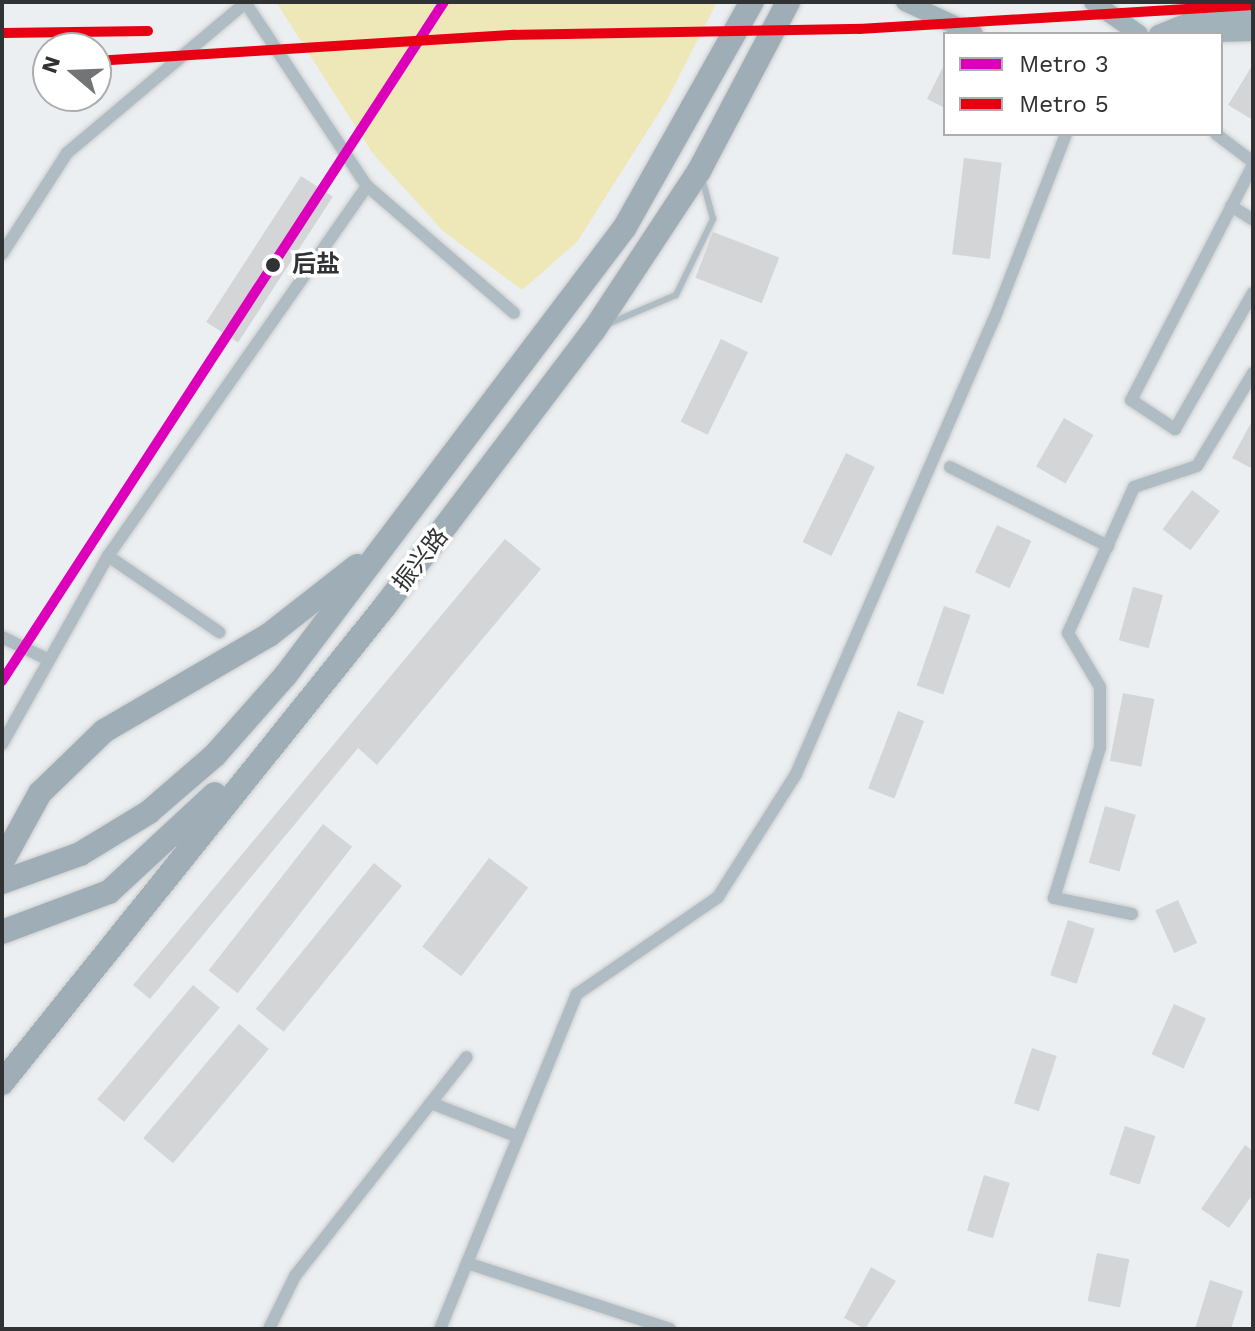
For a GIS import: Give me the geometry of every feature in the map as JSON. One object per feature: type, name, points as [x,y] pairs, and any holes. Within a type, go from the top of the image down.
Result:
[{"type":"highway","name":"振兴路","points":[[2,882],[80,854],[182,785],[285,676],[425,500],[625,227],[752,2]]},
{"type":"highway","name":"振兴路","points":[[2,1083],[312,696],[594,330],[699,171],[788,2]]},
{"type":"highway","points":[[2,862],[40,793],[69,760],[177,684],[302,614],[425,500]]},
{"type":"highway","points":[[2,932],[109,892],[312,696]]},
{"type":"street","points":[[2,254],[67,153],[245,2],[367,186],[514,313]]},
{"type":"street","points":[[905,2],[970,32]]},
{"type":"street","points":[[1099,5],[1136,32]]},
{"type":"street","points":[[1163,32],[1193,20],[1253,18]]},
{"type":"street","points":[[1223,33],[1253,32]]},
{"type":"street","points":[[440,1329],[577,994],[718,897],[796,774],[995,317],[1065,136]]},
{"type":"street","points":[[1219,136],[1253,163],[1131,400],[1175,429],[1253,293]]},
{"type":"street","points":[[2,744],[108,556],[367,186]]},
{"type":"street","points":[[1231,206],[1253,220]]},
{"type":"street","points":[[1132,914],[1054,898],[1100,748],[1100,687],[1068,633],[1134,487],[1197,466],[1253,373]]},
{"type":"street","points":[[950,467],[1108,546]]},
{"type":"street","points":[[108,556],[219,632]]},
{"type":"street","points":[[2,637],[49,660]]},
{"type":"street","points":[[269,1329],[295,1276],[467,1057]]},
{"type":"street","points":[[431,1103],[518,1137]]},
{"type":"street","points":[[467,1263],[670,1329]]},
{"type":"lane","points":[[594,330],[676,295],[713,219],[699,171]]},
{"type":"shaded area","points":[[276,2],[717,2],[667,100],[577,242],[522,290],[443,231],[373,154]]},
{"type":"building","points":[[1253,64],[1253,120],[1228,105]]},
{"type":"building","points":[[943,67],[943,107],[927,99]]},
{"type":"building","points":[[964,158],[1002,163],[990,259],[952,254]]},
{"type":"building","name":"后盐","points":[[301,176],[333,197],[238,343],[206,322]]},
{"type":"building","points":[[713,232],[779,257],[762,303],[695,278]]},
{"type":"building","points":[[721,339],[748,352],[708,435],[681,422]]},
{"type":"building","points":[[1064,418],[1093,435],[1065,483],[1036,466]]},
{"type":"building","points":[[1253,419],[1253,469],[1232,458]]},
{"type":"building","points":[[846,453],[875,467],[831,556],[803,542]]},
{"type":"building","points":[[1192,490],[1220,511],[1190,550],[1163,529]]},
{"type":"building","points":[[997,525],[1031,541],[1009,588],[975,572]]},
{"type":"building","points":[[505,539],[541,569],[377,765],[358,748],[150,999],[133,985]]},
{"type":"building","points":[[1133,587],[1163,595],[1149,648],[1119,640]]},
{"type":"building","points":[[944,606],[970,615],[943,695],[917,685]]},
{"type":"building","points":[[1123,693],[1154,699],[1141,767],[1110,761]]},
{"type":"building","points":[[898,711],[924,721],[894,799],[868,788]]},
{"type":"building","points":[[1105,806],[1136,815],[1119,872],[1089,863]]},
{"type":"building","points":[[323,824],[352,847],[238,993],[208,971]]},
{"type":"building","points":[[489,858],[528,887],[461,976],[422,947]]},
{"type":"building","points":[[374,863],[402,886],[284,1032],[256,1009]]},
{"type":"building","points":[[1178,900],[1197,943],[1174,953],[1155,910]]},
{"type":"building","points":[[1068,920],[1095,929],[1077,984],[1050,975]]},
{"type":"building","points":[[193,985],[220,1007],[124,1122],[97,1099]]},
{"type":"building","points":[[1174,1004],[1206,1018],[1184,1068],[1152,1054]]},
{"type":"building","points":[[239,1024],[269,1049],[173,1163],[143,1138]]},
{"type":"building","points":[[1032,1048],[1057,1056],[1039,1111],[1014,1103]]},
{"type":"building","points":[[1125,1126],[1155,1136],[1140,1184],[1109,1175]]},
{"type":"building","points":[[1245,1145],[1253,1151],[1253,1194],[1229,1228],[1201,1209]]},
{"type":"building","points":[[984,1175],[1010,1183],[993,1238],[967,1230]]},
{"type":"building","points":[[1097,1253],[1129,1259],[1120,1307],[1088,1301]]},
{"type":"building","points":[[871,1267],[896,1281],[865,1329],[844,1318]]},
{"type":"building","points":[[1210,1280],[1243,1291],[1231,1329],[1195,1329]]},
{"type":"metro line","name":"3","points":[[2,681],[444,2]]},
{"type":"metro line","name":"5","points":[[112,60],[513,35],[859,29],[1253,5]]},
{"type":"metro line","name":"5","points":[[2,33],[148,31]]},
{"type":"place","name":"后盐","points":[[273,265]]}]
